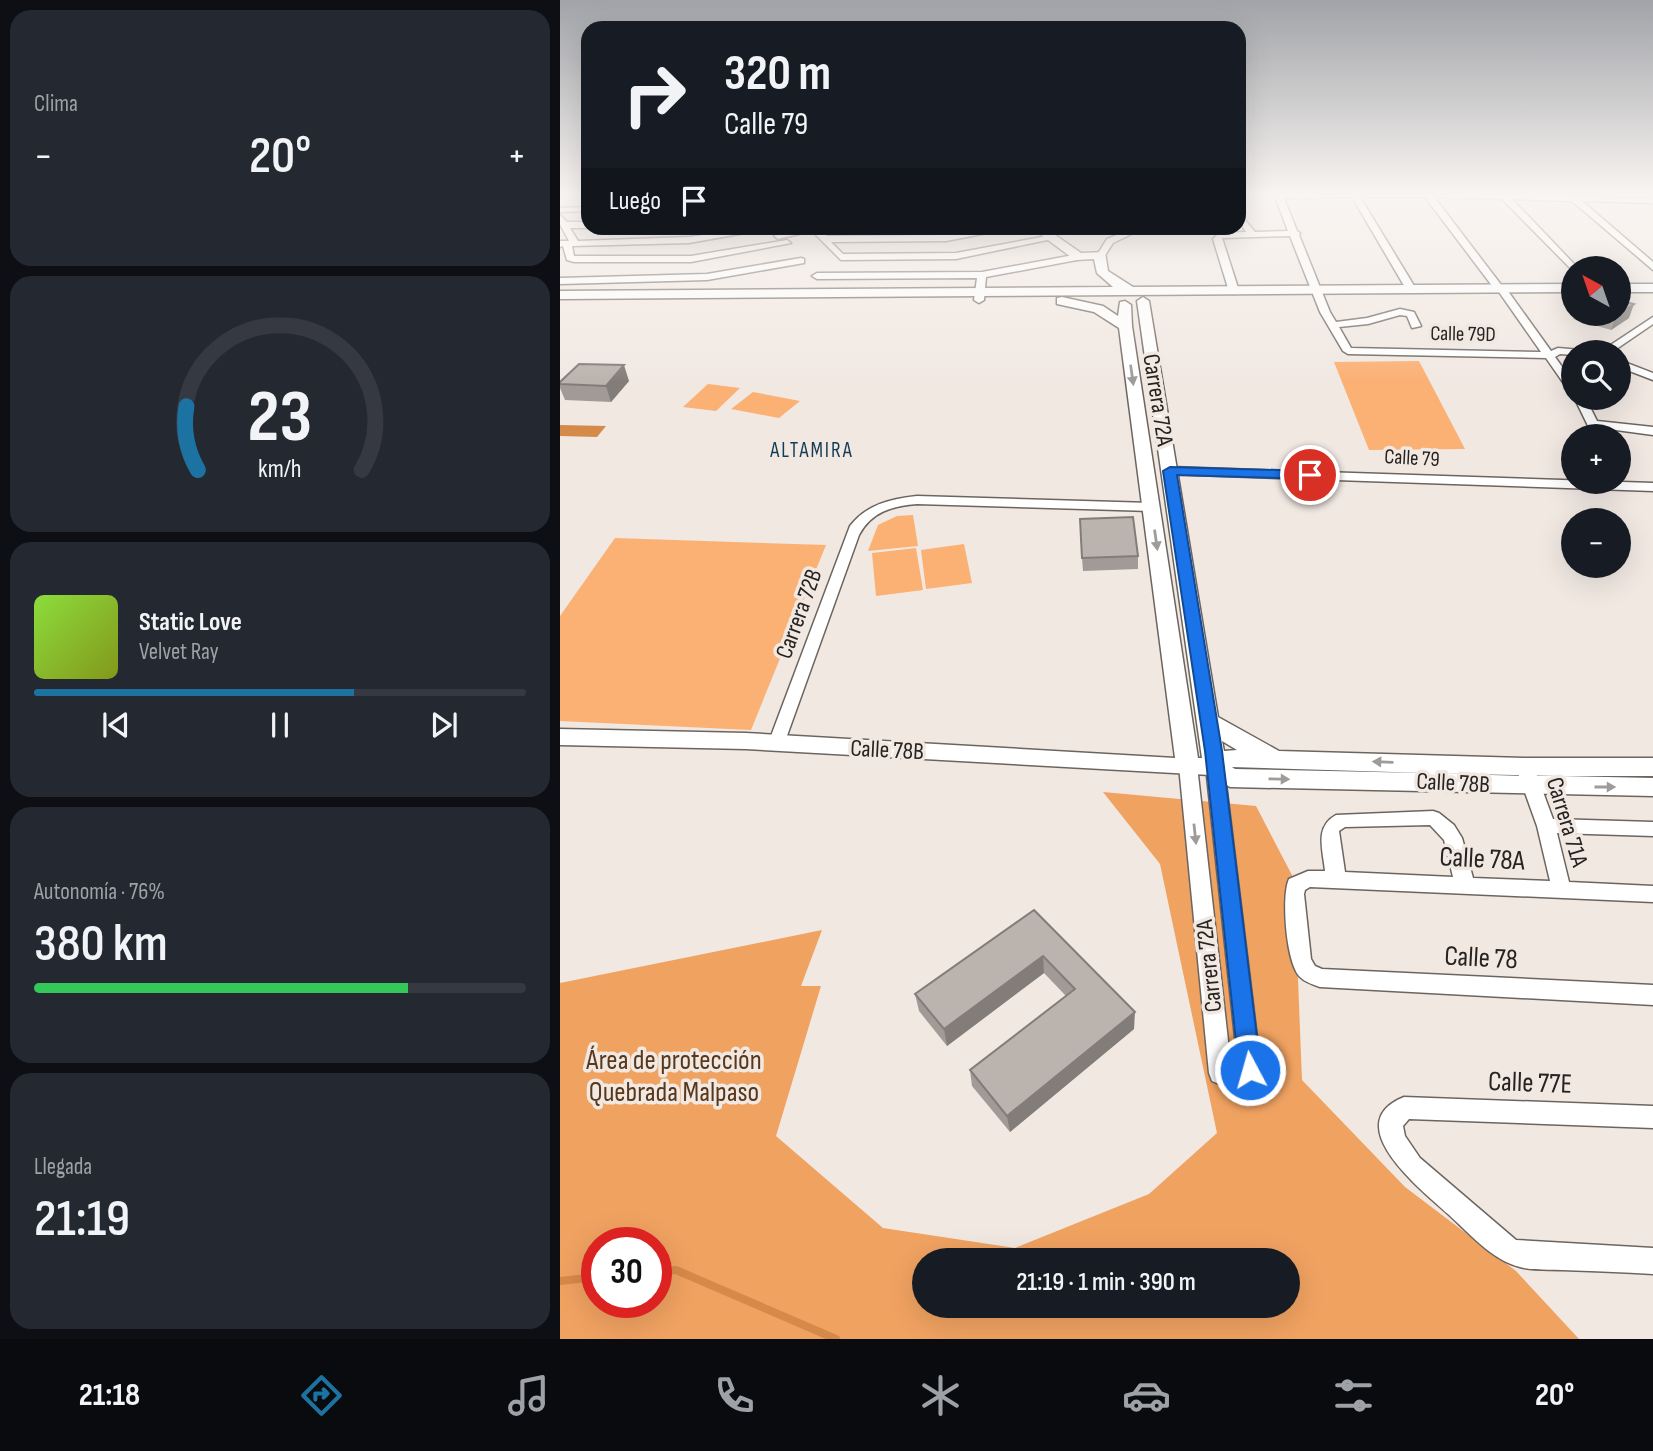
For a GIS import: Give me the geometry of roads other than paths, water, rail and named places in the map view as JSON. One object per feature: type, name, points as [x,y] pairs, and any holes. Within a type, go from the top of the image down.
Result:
[{"type":"main road","points":[[1079,257],[1085,256]]},
{"type":"main road","name":"Carrera 72A","points":[[1101,256],[1099,266],[1125,291],[1162,422],[1215,767]]},
{"type":"main road","points":[[560,303],[979,297],[1125,291],[1561,288]]},
{"type":"main road","points":[[1631,288],[1653,288]]},
{"type":"main road","points":[[1091,292],[1125,291]]},
{"type":"main road","points":[[1057,301],[1125,291]]},
{"type":"main road","name":"Carrera 72A","points":[[1125,291],[1125,326],[1188,766]]},
{"type":"main road","points":[[560,295],[828,293],[1057,301],[1098,309],[1125,326]]},
{"type":"main road","points":[[1138,424],[1162,422]]},
{"type":"main road","points":[[1209,722],[1237,740],[1278,759]]},
{"type":"main road","points":[[1143,764],[1168,750],[1184,731]]},
{"type":"main road","name":"Calle 78B","points":[[560,737],[776,744],[1215,767],[1230,778],[1406,781],[1528,777],[1653,767]]},
{"type":"main road","name":"Calle 78B","points":[[1215,767],[1228,758],[1451,764],[1528,777],[1653,787]]},
{"type":"main road","points":[[1406,781],[1444,775],[1451,764]]},
{"type":"street","points":[[570,256],[570,259],[691,259],[706,256]]},
{"type":"street","points":[[797,256],[817,276],[828,293]]},
{"type":"street","points":[[841,256],[959,256]]},
{"type":"street","points":[[1223,256],[1234,291]]},
{"type":"street","points":[[1305,256],[1333,325],[1368,321],[1404,312],[1411,314],[1416,326]]},
{"type":"street","points":[[1392,256],[1411,289]]},
{"type":"street","points":[[1476,256],[1561,370]]},
{"type":"street","points":[[817,276],[982,275],[1079,257]]},
{"type":"street","points":[[560,281],[707,277],[801,261]]},
{"type":"street","points":[[979,297],[982,275]]},
{"type":"street","points":[[704,293],[707,277]]},
{"type":"street","points":[[1622,340],[1653,320]]},
{"type":"street","name":"Calle 79D","points":[[1333,325],[1348,351],[1551,355],[1561,351]]},
{"type":"street","points":[[1641,327],[1653,331]]},
{"type":"street","points":[[1631,368],[1653,377]]},
{"type":"street","points":[[1631,431],[1653,431]]},
{"type":"street","name":"Calle 79","points":[[1170,471],[1561,481]]},
{"type":"street","name":"Calle 79","points":[[1631,483],[1653,487]]},
{"type":"street","name":"Carrera 72B","points":[[776,744],[852,535],[864,516],[877,508],[917,500],[1152,507]]},
{"type":"street","name":"Carrera 72A","points":[[1188,766],[1220,1073],[1237,1081],[1250,1070],[1215,767]]},
{"type":"street","name":"Carrera 71A","points":[[1528,777],[1546,826],[1562,891]]},
{"type":"street","name":"Calle 78B","points":[[1336,879],[1330,831],[1333,825],[1342,820],[1433,818],[1443,822],[1451,832],[1465,885]]},
{"type":"street","points":[[1546,826],[1653,829]]},
{"type":"street","name":"Calle 78A","points":[[1308,972],[1301,961],[1294,894],[1296,885],[1308,879],[1653,894]]},
{"type":"street","name":"Calle 78","points":[[1308,972],[1320,978],[1653,995]]},
{"type":"street","name":"Calle 77E","points":[[1653,1117],[1404,1108],[1391,1123],[1394,1142],[1412,1166],[1507,1249],[1521,1255],[1653,1261]]},
{"type":"waterway","points":[[672,1270],[836,1339]]},
{"type":"waterway","points":[[560,1281],[581,1279]]},
{"type":"district","name":"ALTAMIRA","points":[[812,450]]},
{"type":"park label","name":"Área de protección Quebrada Malpaso","points":[[674,1076]]}]
